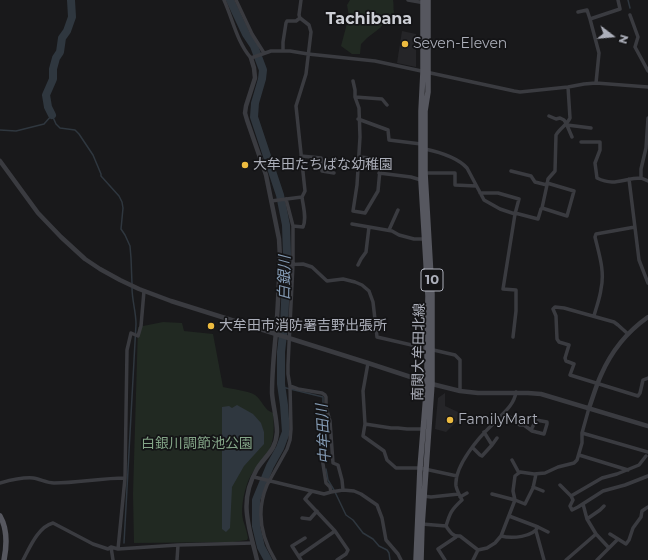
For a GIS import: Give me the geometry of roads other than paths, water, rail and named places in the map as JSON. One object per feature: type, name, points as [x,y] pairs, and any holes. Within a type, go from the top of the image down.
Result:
[{"type":"main road","name":"南関大牟田北線","points":[[416,560],[429,383],[432,294],[421,111],[425,72],[425,2]]},
{"type":"main road","name":"南関大牟田北線","points":[[423,147],[421,180],[430,350]]},
{"type":"main road","name":"南関大牟田北線","points":[[421,560],[423,429],[429,383]]},
{"type":"main road","points":[[0,516],[5,528],[6,536],[4,560]]},
{"type":"street","points":[[224,0],[244,50],[253,58],[255,78],[245,113],[266,175],[279,239],[281,265],[272,393],[277,432],[271,452],[258,468],[246,497],[247,519],[258,560]]},
{"type":"street","points":[[236,0],[263,54]]},
{"type":"street","points":[[293,226],[303,226],[305,216],[302,197],[305,191],[296,106],[306,74],[311,32],[309,25],[300,18],[299,15],[301,0]]},
{"type":"street","points":[[408,0],[425,2]]},
{"type":"street","points":[[590,18],[620,9],[618,0]]},
{"type":"street","points":[[578,12],[587,10],[599,53],[596,83]]},
{"type":"street","points":[[630,14],[638,37],[635,47],[648,71]]},
{"type":"street","points":[[284,50],[283,42],[286,23],[287,21],[296,21],[300,18]]},
{"type":"street","points":[[253,58],[272,51],[290,50],[308,54],[375,61],[520,92],[596,83],[648,87]]},
{"type":"street","points":[[353,81],[358,108],[360,136],[357,185],[352,211],[365,213],[378,191],[381,158],[359,157]]},
{"type":"street","points":[[358,119],[388,130],[389,140],[423,147],[457,160],[467,168],[484,200],[500,209],[538,219],[542,208],[548,179],[555,171],[556,135],[559,130],[567,124],[570,118],[568,87]]},
{"type":"street","points":[[355,98],[382,99],[387,105]]},
{"type":"street","points":[[550,116],[556,119],[560,118],[564,120],[572,137]]},
{"type":"street","points":[[641,178],[641,169],[646,148],[648,118]]},
{"type":"street","points":[[567,124],[591,128]]},
{"type":"street","points":[[581,142],[600,142],[600,150],[595,163],[597,178],[604,182],[620,182],[635,178],[641,178],[648,181]]},
{"type":"street","points":[[301,156],[321,158],[322,170],[334,174]]},
{"type":"street","points":[[0,161],[48,225],[74,250],[100,269],[144,291],[368,362],[429,383],[460,391],[542,394],[648,426]]},
{"type":"street","points":[[511,171],[531,176],[535,182],[574,191],[567,216],[542,208]]},
{"type":"street","points":[[379,173],[411,177],[421,180]]},
{"type":"street","points":[[425,173],[455,173],[455,185],[476,186]]},
{"type":"street","points":[[629,179],[639,260],[648,283]]},
{"type":"street","points":[[480,193],[498,193],[519,199],[515,213],[503,289],[516,290],[516,311],[512,337]]},
{"type":"street","points":[[271,201],[302,197]]},
{"type":"street","points":[[275,560],[264,537],[261,520],[261,503],[264,491],[287,449],[291,430],[290,388],[288,374],[293,226],[285,199]]},
{"type":"street","points":[[389,230],[398,210]]},
{"type":"street","points":[[352,224],[389,230],[399,235],[414,239],[424,239]]},
{"type":"street","points":[[358,265],[360,259],[366,252],[369,227]]},
{"type":"street","points":[[594,316],[602,289],[601,260],[595,237],[596,234],[635,227]]},
{"type":"street","points":[[281,265],[303,264],[312,267],[327,280],[343,279],[362,285],[369,291],[373,302],[377,337],[430,350],[455,354],[460,360],[460,391]]},
{"type":"street","points":[[118,549],[125,478],[127,350],[131,333],[138,336],[141,326],[144,291]]},
{"type":"street","points":[[628,334],[614,322],[564,308],[554,308],[556,316],[557,339],[559,342],[569,345],[565,358],[566,362],[574,364],[570,375],[638,396],[643,380],[648,378]]},
{"type":"street","points":[[478,550],[487,548],[495,543],[501,536],[515,500],[513,491],[515,476],[520,472],[536,474],[545,473],[558,467],[574,463],[577,460],[582,443],[582,433],[601,374],[609,358],[621,342],[648,317]]},
{"type":"street","points":[[368,362],[363,391],[365,424],[363,436],[384,451],[387,460],[396,468],[423,469],[457,476]]},
{"type":"street","points":[[290,388],[325,395],[326,407],[330,421],[333,463],[338,465],[340,469],[343,490]]},
{"type":"street","points":[[446,526],[451,511],[462,500],[456,485],[460,467],[484,432],[509,408],[515,399],[516,392]]},
{"type":"street","points":[[504,412],[520,425],[524,425],[531,430],[544,434],[547,424],[546,422],[536,420],[531,430]]},
{"type":"street","points":[[365,424],[391,428],[423,429]]},
{"type":"street","points":[[324,426],[322,440],[323,464],[326,483],[334,492]]},
{"type":"street","points":[[484,432],[492,445]]},
{"type":"street","points":[[571,496],[602,478],[639,465],[647,455],[582,433]]},
{"type":"street","points":[[472,448],[482,456],[497,438]]},
{"type":"street","points":[[579,455],[628,470]]},
{"type":"street","points":[[512,460],[519,473]]},
{"type":"street","points":[[492,494],[525,504],[534,487],[536,474]]},
{"type":"street","points":[[560,485],[573,500],[570,506],[572,510],[603,491],[625,485],[648,476]]},
{"type":"street","points":[[255,477],[311,492],[324,494],[343,490],[354,491],[361,494],[377,505],[382,518],[386,540],[401,560]]},
{"type":"street","points":[[0,483],[15,479],[27,478],[34,478],[52,483],[125,478]]},
{"type":"street","points":[[534,487],[543,491]]},
{"type":"street","points":[[311,492],[305,499],[335,531],[348,550],[346,554],[337,560]]},
{"type":"street","points":[[423,496],[431,497],[467,493]]},
{"type":"street","points":[[583,504],[587,519],[596,534],[609,548]]},
{"type":"street","points":[[587,519],[604,506]]},
{"type":"street","points":[[610,534],[626,544],[633,528],[641,517],[642,511],[648,506]]},
{"type":"street","points":[[302,518],[310,519],[317,511]]},
{"type":"street","points":[[509,516],[537,529],[548,532]]},
{"type":"street","points":[[23,560],[39,533],[45,527],[53,523],[94,544],[108,549],[111,547],[118,549],[178,545],[253,543]]},
{"type":"street","points":[[422,524],[446,526]]},
{"type":"street","points":[[446,526],[452,535],[456,537],[460,536],[478,550]]},
{"type":"street","points":[[501,536],[508,538],[531,534],[537,529]]},
{"type":"street","points":[[537,529],[544,560]]},
{"type":"street","points":[[299,556],[335,531]]},
{"type":"street","points":[[566,560],[596,534]]},
{"type":"street","points":[[446,560],[438,549],[456,537]]},
{"type":"street","points":[[301,560],[292,546],[304,538]]},
{"type":"street","points":[[597,560],[618,540]]},
{"type":"street","points":[[177,560],[178,545]]},
{"type":"street","points":[[111,547],[112,560]]},
{"type":"street","points":[[473,560],[478,550]]},
{"type":"waterway","points":[[52,115],[48,107],[46,95],[53,79],[53,69],[56,58],[60,52],[62,38],[67,31],[72,17],[71,0]]},
{"type":"waterway","name":"白銀川","points":[[230,0],[246,34],[254,46],[263,70],[255,103],[254,117],[280,195],[286,225],[287,255],[284,326],[281,352],[281,384],[286,432],[256,500],[256,526],[261,547],[268,560]]},
{"type":"waterway","points":[[628,0],[630,8]]},
{"type":"waterway","points":[[52,115],[56,124],[60,128],[75,130],[79,134],[93,155],[101,176],[119,196],[122,202],[123,208],[121,229],[130,246],[132,284]]},
{"type":"waterway","points":[[0,130],[16,131],[44,124],[52,115]]},
{"type":"waterway","points":[[124,543],[136,324],[132,288]]},
{"type":"waterway","name":"中牟田川","points":[[282,387],[323,397],[325,425]]},
{"type":"waterway","name":"中牟田川","points":[[324,455],[325,433]]},
{"type":"waterway","name":"中牟田川","points":[[326,469],[328,480],[346,515],[353,520],[363,533],[373,539],[379,546],[387,550],[390,560]]},
{"type":"place","name":"Seven-Eleven","points":[[405,44]]},
{"type":"place","name":"大牟田たちばな幼稚園","points":[[245,165]]},
{"type":"place","name":"大牟田市消防署吉野出張所","points":[[211,326]]},
{"type":"place","name":"FamilyMart","points":[[450,420]]},
{"type":"district","name":"Tachibana","points":[[369,19]]},
{"type":"park label","name":"白銀川調節池公園","points":[[197,444]]}]
